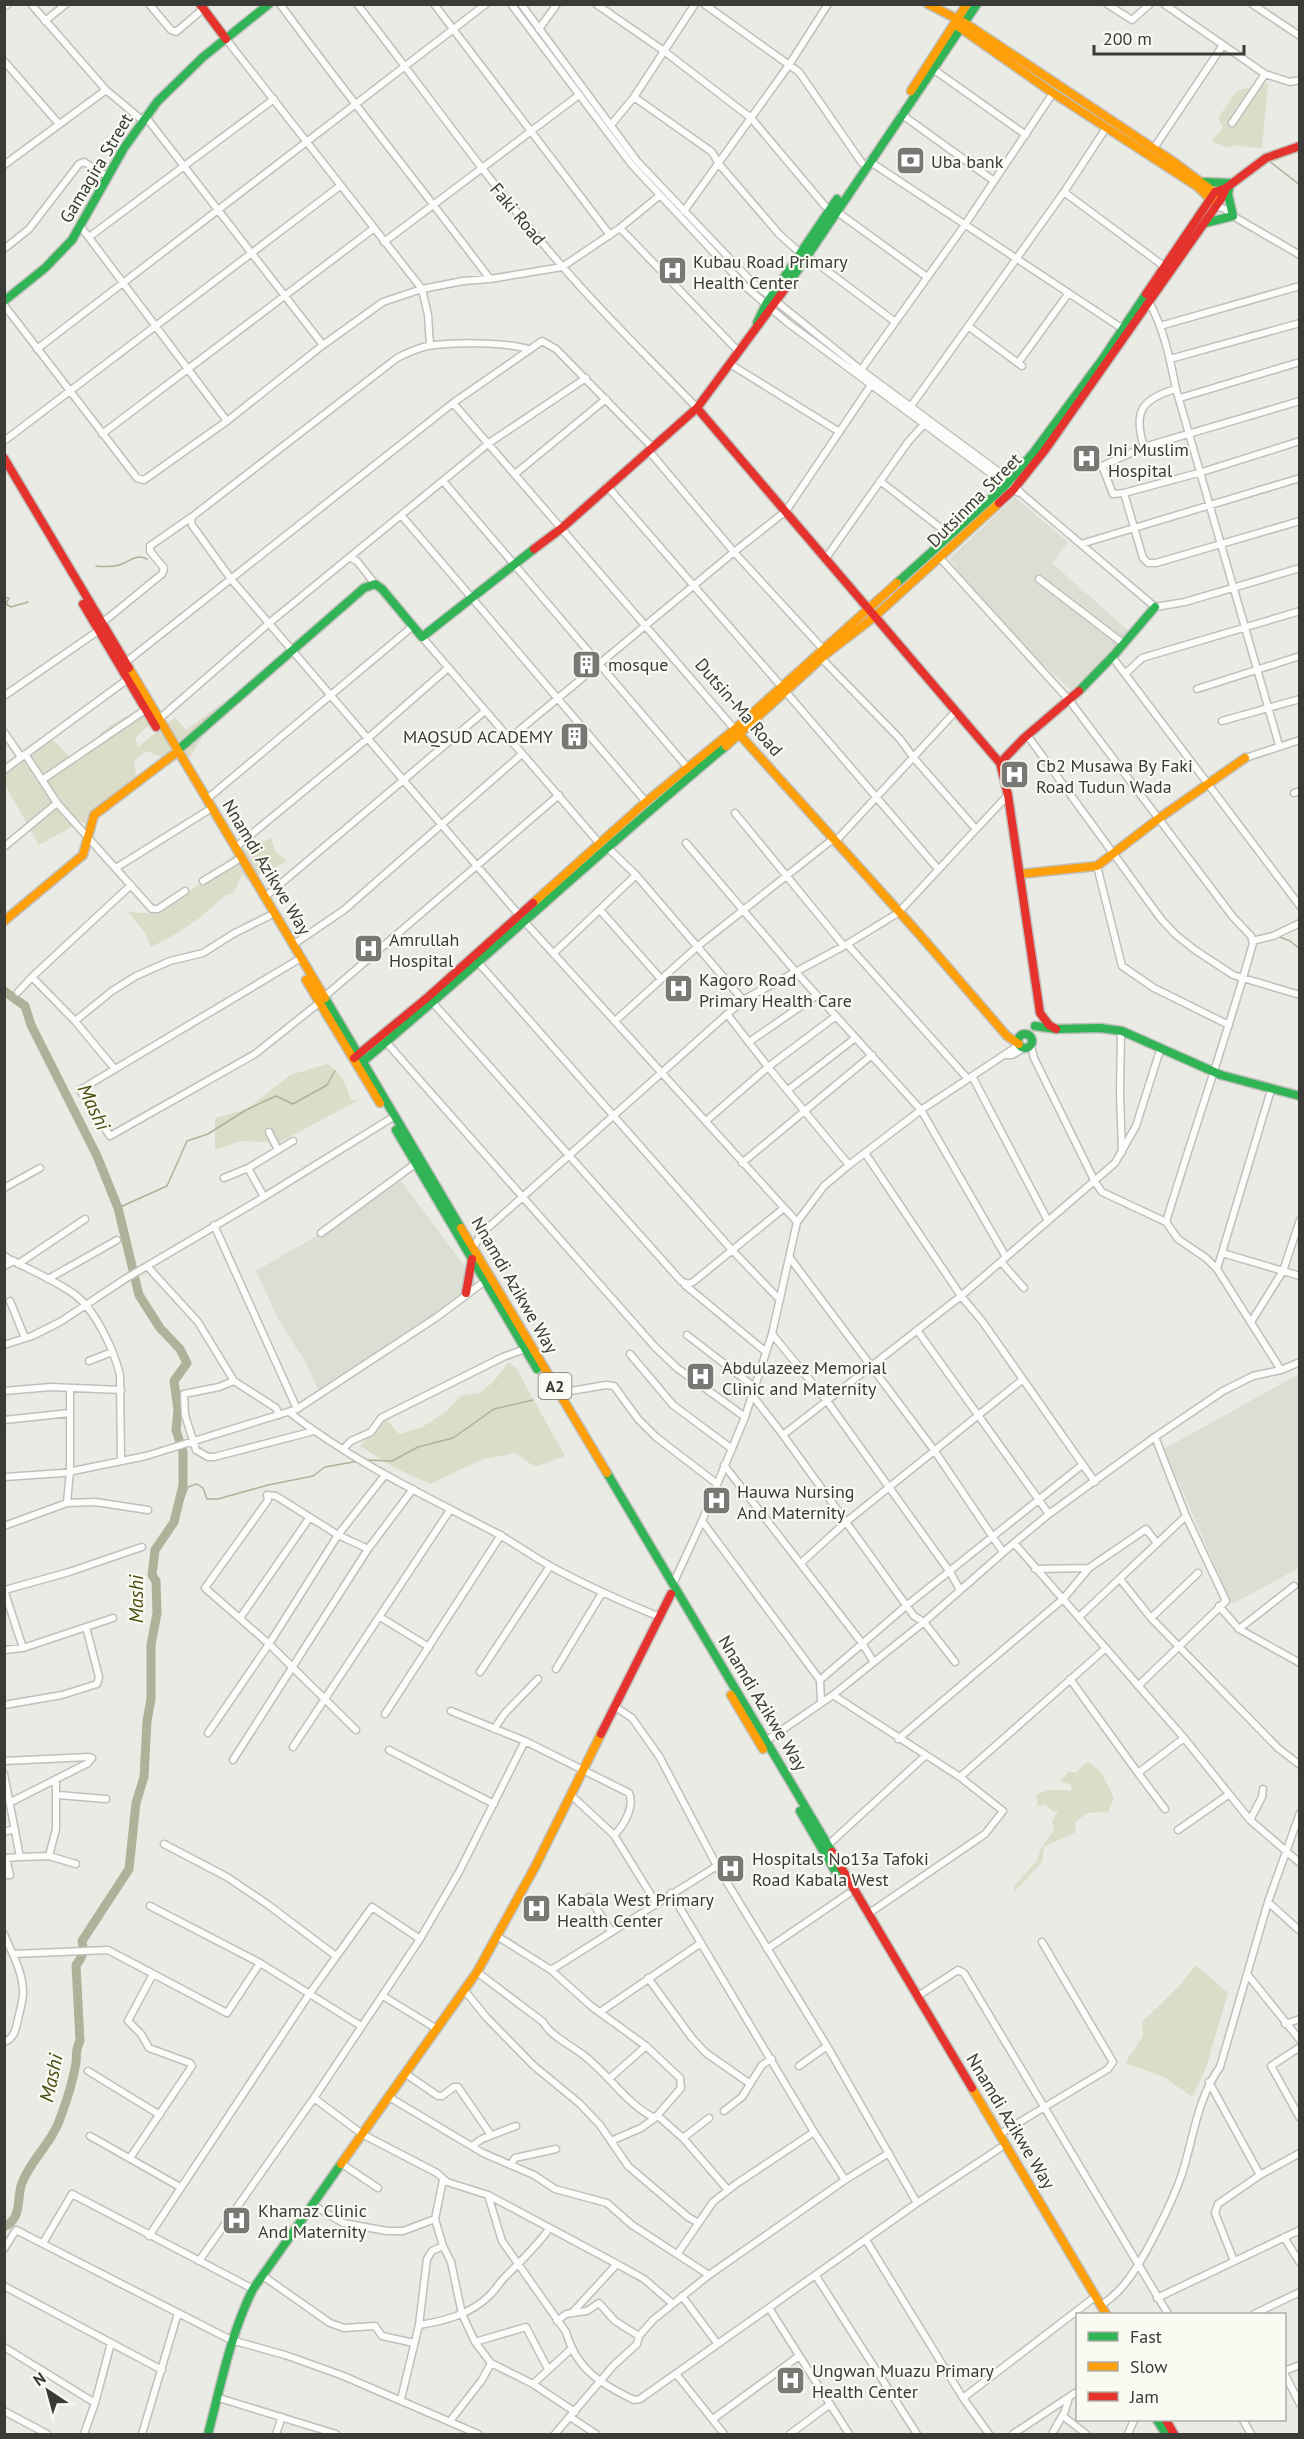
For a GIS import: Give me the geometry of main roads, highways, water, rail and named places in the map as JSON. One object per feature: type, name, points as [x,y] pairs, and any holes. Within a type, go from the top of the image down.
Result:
[{"type":"main road","name":"Gamagira Street","points":[[4,303],[41,272],[67,246],[81,227],[144,118],[180,78],[268,4]]},
{"type":"main road","points":[[928,4],[946,14],[1053,93],[1106,128],[1200,184],[1228,186]]},
{"type":"main road","points":[[866,162],[933,69],[968,4]]},
{"type":"main road","points":[[4,921],[83,855],[87,848],[89,823],[94,815],[175,752],[364,588],[375,584],[382,589],[422,637],[562,528],[606,486],[697,408],[730,364],[959,24],[977,4]]},
{"type":"main road","points":[[202,7],[226,39]]},
{"type":"main road","points":[[959,24],[1154,148],[1200,184],[1221,205]]},
{"type":"main road","points":[[1212,195],[1266,158],[1299,146]]},
{"type":"main road","points":[[1200,184],[1204,209]]},
{"type":"main road","points":[[1205,223],[1233,216],[1228,186]]},
{"type":"main road","name":"Dutsinma Street","points":[[737,732],[822,654],[940,558],[1045,450],[1205,223],[1221,205],[1228,186]]},
{"type":"main road","name":"Dutsinma Street","points":[[871,614],[951,536],[1011,485],[1165,267],[1212,195]]},
{"type":"main road","points":[[697,408],[1000,763],[1008,795],[1041,1022],[1056,1029],[1090,1027],[1121,1031],[1161,1047],[1212,1072],[1299,1096]]},
{"type":"main road","name":"Nnamdi Azikwe Way","points":[[4,458],[145,710],[207,799],[236,846],[294,944],[322,1000]]},
{"type":"main road","name":"Nnamdi Azikwe Way","points":[[4,472],[100,627],[126,662],[236,861],[296,962],[322,1000],[474,1247],[868,1915],[1000,2134],[1100,2310]]},
{"type":"main road","points":[[1000,763],[1010,749],[1069,700],[1113,658],[1155,607]]},
{"type":"main road","points":[[603,845],[646,802],[737,732]]},
{"type":"main road","points":[[358,1060],[603,845],[693,772],[737,732]]},
{"type":"main road","name":"Dutsin-Ma Road","points":[[737,732],[1003,1030],[1025,1042],[1041,1022]]},
{"type":"main road","points":[[1020,874],[1097,866],[1207,783],[1245,758]]},
{"type":"main road","points":[[358,1060],[386,1042],[433,1003],[521,918]]},
{"type":"main road","name":"Nnamdi Azikwe Way","points":[[358,1060],[415,1164],[848,1894],[1091,2300],[1100,2310]]},
{"type":"main road","points":[[466,1293],[472,1259]]},
{"type":"main road","points":[[208,2434],[219,2398],[231,2340],[253,2289],[477,1972],[584,1770],[671,1594]]},
{"type":"main road","points":[[1158,2421],[1166,2434]]},
{"type":"waterway","points":[[1269,161],[1300,185]]},
{"type":"waterway","points":[[96,566],[116,566],[137,557],[147,559]]},
{"type":"waterway","points":[[4,597],[9,598],[6,604],[11,607],[28,602]]},
{"type":"waterway","points":[[1277,936],[1290,941],[1300,949]]},
{"type":"waterway","name":"Mashi","points":[[4,991],[25,1006],[31,1025],[97,1156],[118,1208],[139,1295],[160,1328],[180,1349],[187,1363],[174,1381],[178,1410],[176,1430],[183,1452],[183,1485],[174,1522],[155,1550],[152,1575],[156,1581],[157,1613],[151,1645],[151,1699],[147,1721],[144,1777],[136,1803],[129,1869],[82,1941],[82,1954],[76,1965],[80,2041],[72,2083],[57,2125],[22,2183],[14,2219],[4,2227]]},
{"type":"waterway","points":[[118,1208],[167,1186],[187,1141],[208,1134],[246,1110],[276,1096],[293,1104],[327,1085],[335,1071]]},
{"type":"waterway","points":[[366,1460],[392,1461],[418,1447],[453,1438],[494,1409],[533,1400]]},
{"type":"waterway","points":[[174,1522],[188,1487],[197,1484],[203,1488],[207,1499],[218,1499],[268,1485],[313,1476],[325,1467],[359,1461]]},
{"type":"place","name":"Uba bank","points":[[910,161]]},
{"type":"place","name":"Kubau Road Primary Health Center","points":[[672,271]]},
{"type":"place","name":"Jni Muslim Hospital","points":[[1087,459]]},
{"type":"place","name":"mosque","points":[[587,664]]},
{"type":"place","name":"MAQSUD ACADEMY","points":[[574,736]]},
{"type":"place","name":"Cb2 Musawa By Faki Road Tudun Wada","points":[[1015,775]]},
{"type":"place","name":"Amrullah Hospital","points":[[368,949]]},
{"type":"place","name":"Kagoro Road Primary Health Care","points":[[678,989]]},
{"type":"place","name":"Abdulazeez Memorial Clinic and Maternity","points":[[701,1377]]},
{"type":"place","name":"Hauwa Nursing And Maternity","points":[[716,1501]]},
{"type":"place","name":"Hospitals No13a Tafoki Road Kabala West","points":[[731,1868]]},
{"type":"place","name":"Kabala West Primary Health Center","points":[[536,1909]]},
{"type":"place","name":"Khamaz Clinic And Maternity","points":[[237,2220]]},
{"type":"place","name":"Ungwan Muazu Primary Health Center","points":[[791,2380]]}]
